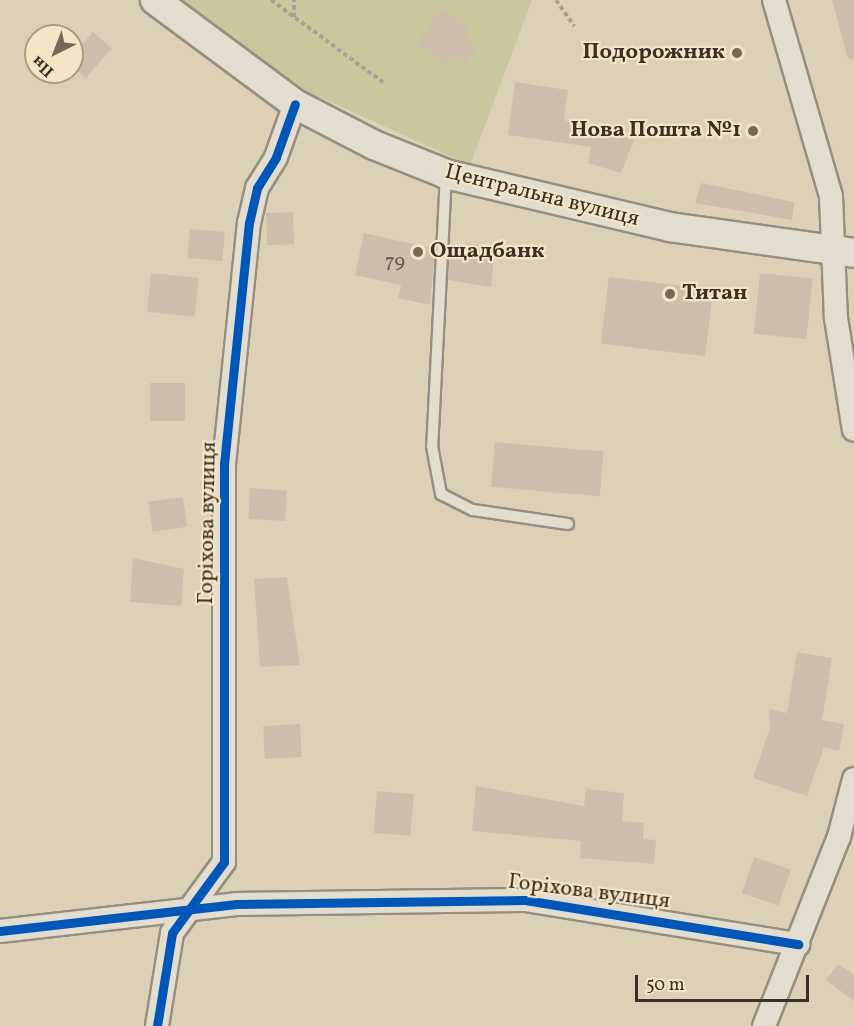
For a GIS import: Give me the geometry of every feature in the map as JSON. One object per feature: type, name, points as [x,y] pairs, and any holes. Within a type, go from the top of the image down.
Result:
[{"type":"street","name":"Центральна вулиця","points":[[154,0],[295,104],[374,146],[446,174],[670,227],[843,252]]},
{"type":"street","points":[[774,0],[831,196],[843,252],[836,318],[854,430]]},
{"type":"street","name":"Горіхова вулиця","points":[[157,1026],[172,933],[194,908],[224,862],[224,464],[249,223],[257,188],[276,157],[295,104]]},
{"type":"street","points":[[764,1026],[839,837],[854,779]]},
{"type":"street","name":"Горіхова вулиця","points":[[0,931],[194,908],[525,900],[798,944]]},
{"type":"lane","points":[[446,174],[432,446],[441,494],[473,510],[568,524]]},
{"type":"path","points":[[271,0],[384,83]]},
{"type":"path","points":[[294,0],[294,17]]},
{"type":"path","points":[[556,0],[574,27]]},
{"type":"shaded area","points":[[171,0],[532,0],[470,165],[308,92]]},
{"type":"building","points":[[832,0],[854,0],[854,59],[848,59]]},
{"type":"building","points":[[442,8],[471,28],[464,38],[477,47],[465,64],[453,55],[446,65],[416,44]]},
{"type":"building","points":[[93,32],[112,48],[86,78],[84,76],[84,42]]},
{"type":"building","points":[[515,82],[568,90],[564,120],[634,140],[621,173],[588,163],[591,147],[508,135]]},
{"type":"building","points":[[701,183],[794,202],[792,220],[695,203]]},
{"type":"building","points":[[293,212],[294,244],[267,245],[266,213]]},
{"type":"building","points":[[190,229],[225,232],[222,261],[187,258]]},
{"type":"building","points":[[364,233],[435,249],[430,305],[398,298],[401,285],[355,275]]},
{"type":"building","points":[[466,243],[495,247],[491,287],[448,280],[450,252],[465,255]]},
{"type":"building","points":[[151,273],[199,278],[195,317],[147,312]]},
{"type":"building","points":[[760,273],[813,279],[806,339],[754,334]]},
{"type":"building","points":[[609,277],[713,290],[705,356],[601,344]]},
{"type":"building","points":[[150,383],[185,383],[185,421],[150,421]]},
{"type":"building","points":[[495,442],[604,451],[600,496],[491,487]]},
{"type":"building","points":[[250,488],[287,490],[285,521],[248,519]]},
{"type":"building","points":[[183,497],[187,527],[153,532],[148,502]]},
{"type":"building","points":[[133,558],[184,569],[181,606],[130,602]]},
{"type":"building","points":[[287,577],[300,665],[260,667],[254,579]]},
{"type":"building","points":[[797,652],[832,658],[822,720],[844,724],[839,751],[824,747],[807,796],[753,778],[770,728],[769,709],[787,713]]},
{"type":"building","points":[[300,724],[302,757],[265,759],[263,726]]},
{"type":"building","points":[[476,786],[584,806],[586,789],[624,793],[622,821],[644,823],[643,839],[656,840],[654,864],[580,858],[581,841],[472,831]]},
{"type":"building","points":[[377,791],[414,794],[410,836],[373,833]]},
{"type":"building","points":[[754,857],[791,870],[779,906],[742,893]]},
{"type":"building","points":[[838,964],[854,975],[854,1001],[826,980]]},
{"type":"cycle path","points":[[157,1026],[172,933],[224,862],[224,464],[249,223],[257,188],[276,157],[295,104]]},
{"type":"cycle path","points":[[0,931],[236,904],[525,900],[798,944]]},
{"type":"place","name":"Подорожник","points":[[737,53]]},
{"type":"place","name":"Нова Пошта №1","points":[[753,131]]},
{"type":"place","name":"Ощадбанк","points":[[418,252]]},
{"type":"place","name":"Титан","points":[[670,294]]}]
